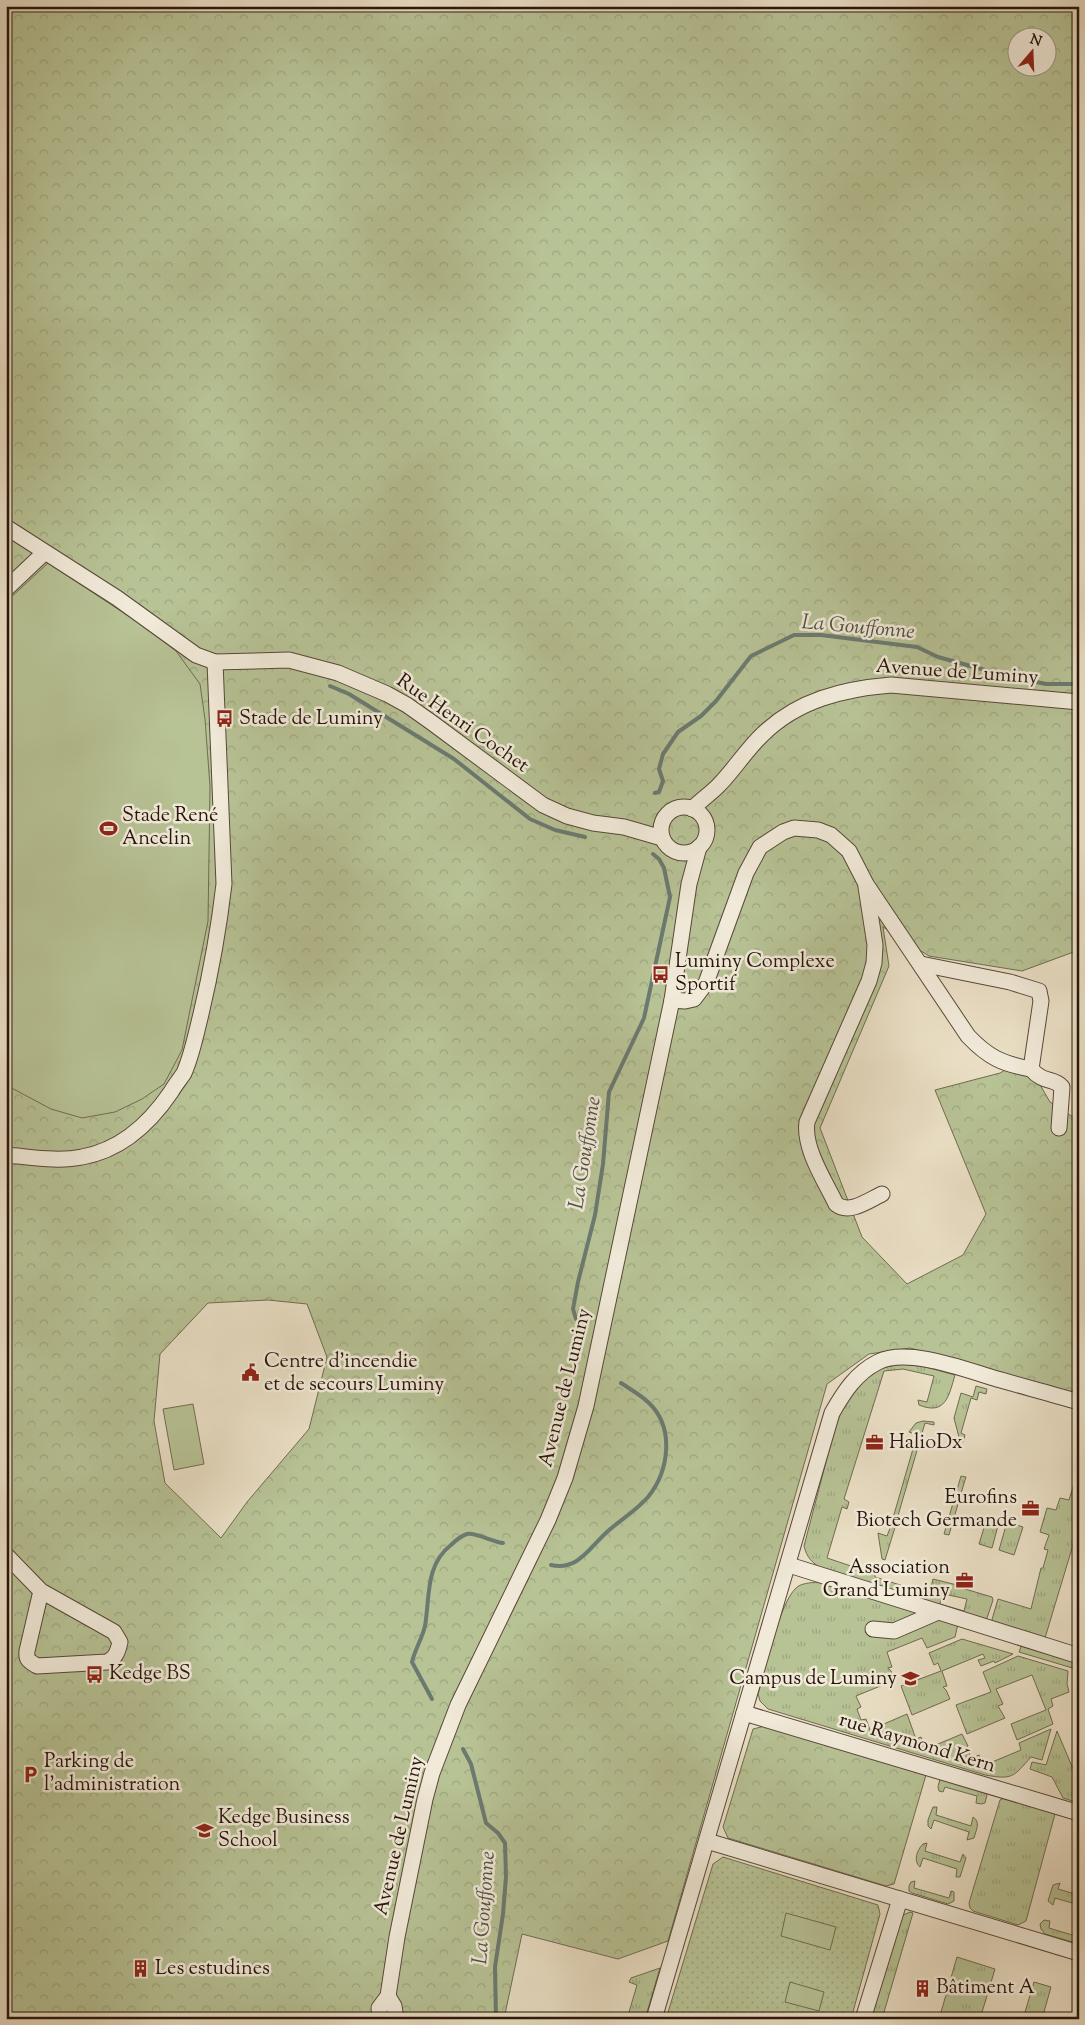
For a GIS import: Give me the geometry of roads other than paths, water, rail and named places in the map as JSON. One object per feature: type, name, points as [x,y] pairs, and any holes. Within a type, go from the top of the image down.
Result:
[{"type":"street","points":[[6,527],[117,598],[196,655],[215,662],[224,884],[221,912],[205,998],[195,1037],[183,1073],[145,1125],[121,1142],[93,1155],[80,1158],[6,1155]]},
{"type":"street","points":[[6,589],[44,553]]},
{"type":"street","name":"Rue Henri Cochet","points":[[215,662],[289,660],[313,665],[360,682],[407,705],[543,805],[567,816],[593,823],[624,827],[662,838]]},
{"type":"street","name":"Avenue de Luminy","points":[[692,809],[718,786],[738,761],[772,726],[796,709],[824,696],[846,690],[891,685],[920,686],[1079,702]]},
{"type":"street","name":"Avenue de Luminy","points":[[704,820],[718,786]]},
{"type":"street","points":[[675,809],[692,809],[704,820],[706,832],[700,847],[690,852],[679,853],[668,848],[662,838],[661,826],[663,820],[675,809]]},
{"type":"street","name":"Rue Henri Cochet","points":[[624,827],[663,820]]},
{"type":"street","points":[[672,1000],[685,1001],[694,999],[706,984],[752,859],[760,848],[771,839],[794,828],[818,830],[830,834],[849,851],[866,884],[968,1036],[996,1060],[1012,1066],[1030,1069],[1037,1077],[1046,1081],[1058,1082],[1062,1087],[1059,1128]]},
{"type":"street","name":"Avenue de Luminy","points":[[380,2019],[379,2008],[388,1996],[397,1937],[425,1799],[435,1765],[458,1705],[548,1520],[574,1451],[586,1406],[678,974],[689,884],[700,847]]},
{"type":"street","name":"Avenue de Luminy","points":[[679,853],[689,884]]},
{"type":"street","points":[[866,884],[875,945],[874,963],[869,981],[807,1122],[806,1130],[807,1139],[836,1204],[840,1207],[853,1208],[882,1194]]},
{"type":"street","points":[[921,964],[1040,990],[1041,1001],[1030,1069]]},
{"type":"street","points":[[654,2019],[789,1565],[832,1413],[844,1391],[860,1374],[879,1362],[904,1357],[923,1359],[1079,1402]]},
{"type":"street","points":[[6,1556],[41,1591],[114,1632],[120,1642],[112,1660],[107,1662],[37,1666],[28,1661],[26,1658],[27,1651],[41,1591]]},
{"type":"street","points":[[789,1565],[1079,1656]]},
{"type":"street","points":[[873,1629],[894,1631],[938,1612]]},
{"type":"street","name":"rue Raymond Kern","points":[[744,1713],[1079,1813]]},
{"type":"street","points":[[707,1841],[1079,1953]]},
{"type":"street","points":[[863,2019],[900,1899]]},
{"type":"street","name":"Avenue de Luminy","points":[[388,1996],[394,2006],[396,2019]]},
{"type":"waterway","name":"La Gouffonne","points":[[655,793],[659,792],[663,781],[659,769],[663,754],[678,732],[701,716],[716,701],[751,656],[794,635],[821,635],[917,647],[938,657],[1007,676],[1046,684],[1079,684]]},
{"type":"waterway","points":[[330,686],[349,694],[454,759],[530,819],[555,830],[585,837]]},
{"type":"waterway","name":"La Gouffonne","points":[[576,1319],[573,1309],[595,1215],[603,1164],[609,1092],[644,1018],[670,897],[664,868],[659,859],[653,854]]},
{"type":"waterway","name":"La Gouffonne","points":[[551,1565],[569,1565],[582,1557],[607,1532],[648,1497],[661,1475],[666,1450],[666,1437],[663,1425],[649,1403],[621,1383]]},
{"type":"waterway","name":"La Gouffonne","points":[[432,1699],[412,1662],[425,1626],[430,1582],[437,1562],[453,1543],[467,1534],[475,1534],[503,1543]]},
{"type":"waterway","name":"La Gouffonne","points":[[463,1749],[471,1764],[486,1823],[498,1833],[505,1843],[506,1877],[503,1914],[495,1967],[496,2019]]},
{"type":"place","name":"Stade de Luminy","points":[[225,719]]},
{"type":"place","name":"Stade René Ancelin","points":[[108,828]]},
{"type":"place","name":"Luminy Complexe Sportif","points":[[661,974]]},
{"type":"place","name":"Centre d’incendie et de secours Luminy","points":[[250,1373]]},
{"type":"place","name":"HalioDx","points":[[875,1443]]},
{"type":"place","name":"Eurofins Biotech Germande","points":[[1031,1509]]},
{"type":"place","name":"Association Grand Luminy","points":[[964,1580]]},
{"type":"place","name":"Kedge BS","points":[[95,1674]]},
{"type":"place","name":"Campus de Luminy","points":[[911,1679]]},
{"type":"place","name":"Parking de l'administration","points":[[30,1774]]},
{"type":"place","name":"Kedge Business School","points":[[204,1830]]},
{"type":"place","name":"Les estudines","points":[[141,1969]]},
{"type":"place","name":"Bâtiment A","points":[[922,1988]]}]
